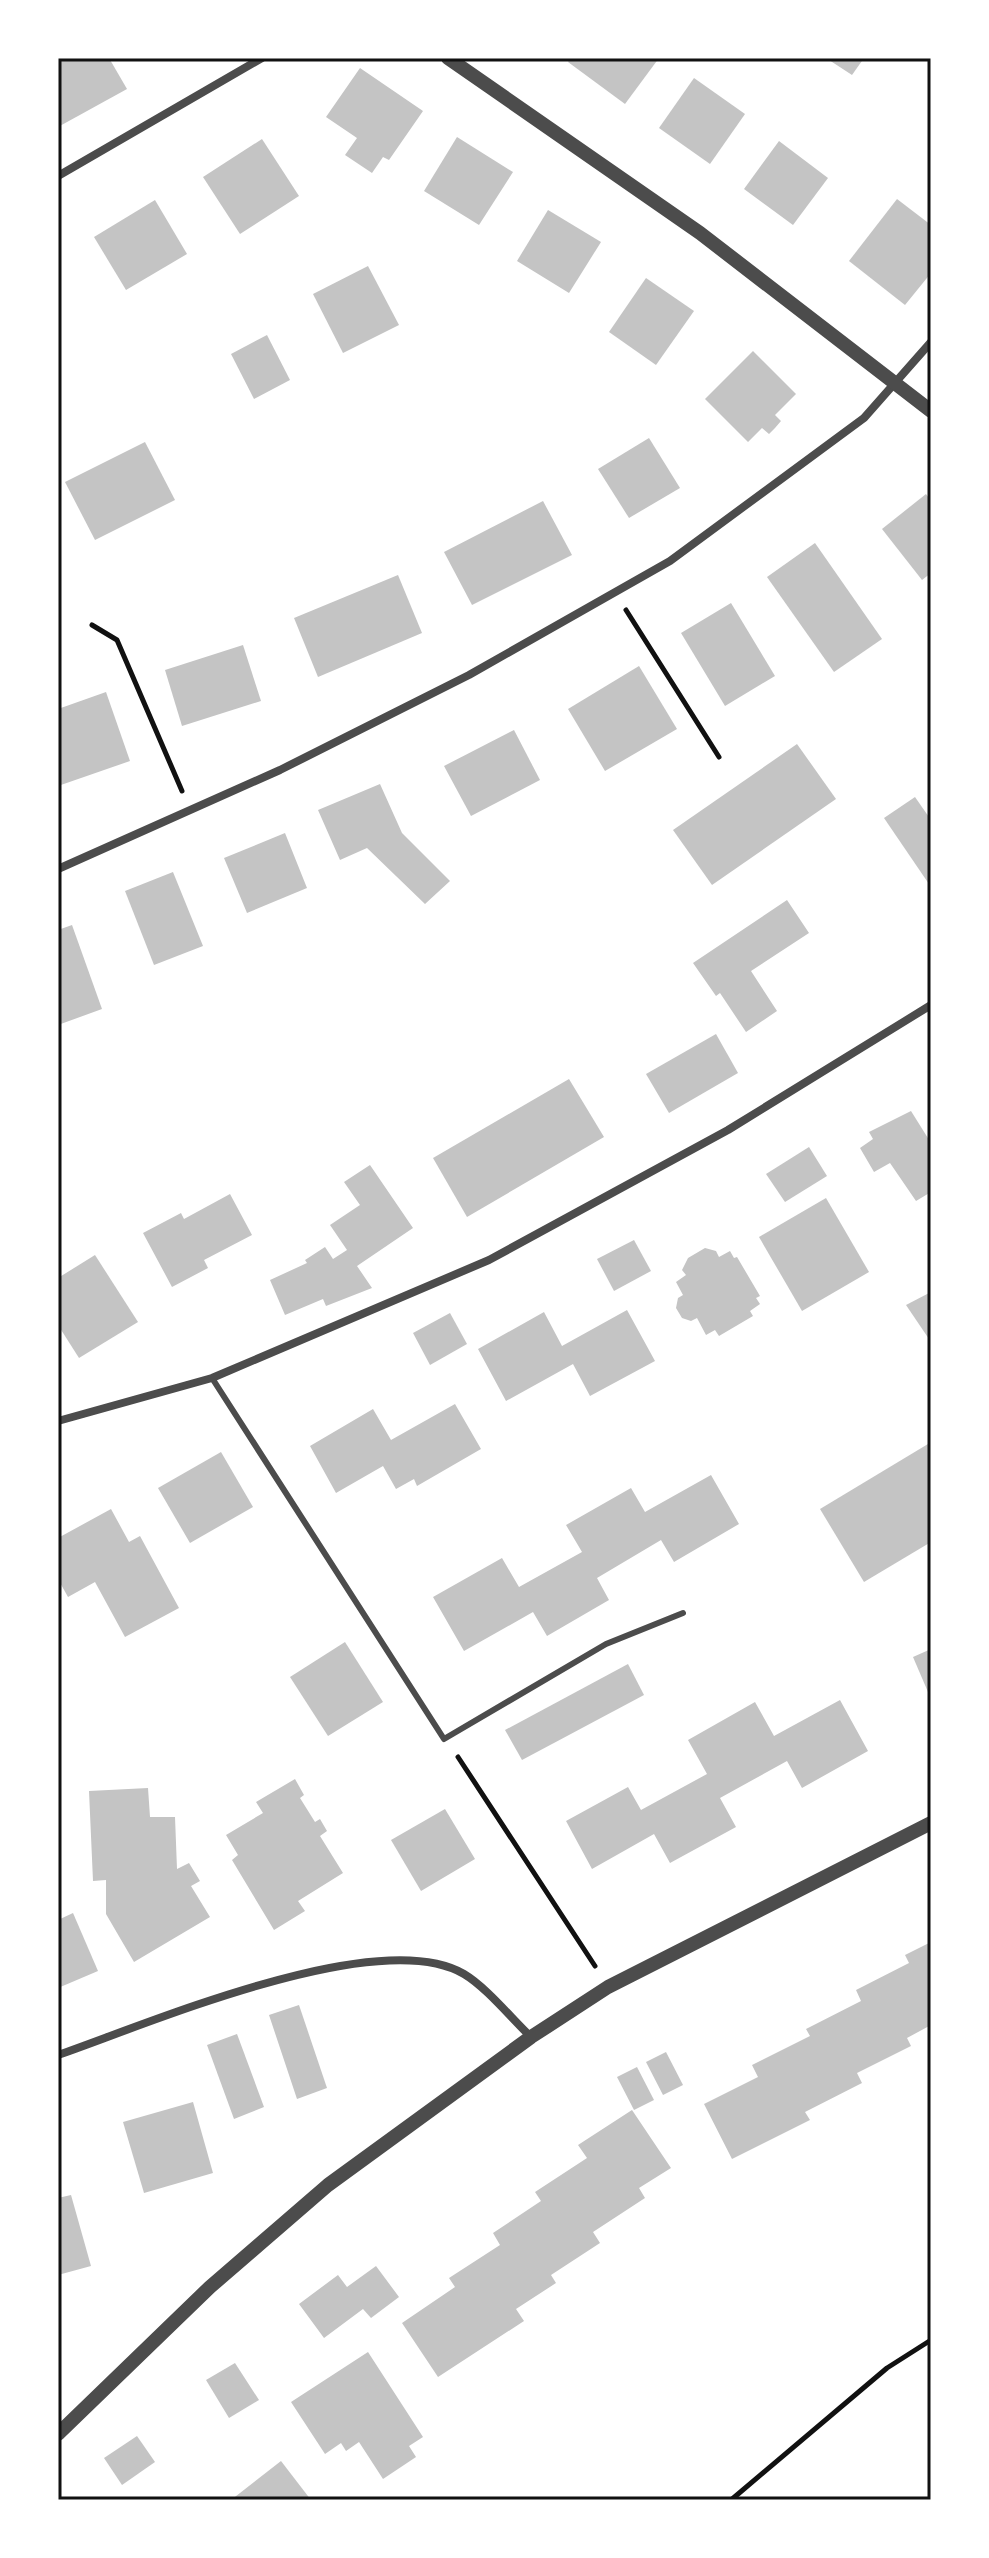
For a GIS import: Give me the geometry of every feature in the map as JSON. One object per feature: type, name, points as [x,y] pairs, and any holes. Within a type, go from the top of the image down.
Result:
[{"type":"street","points":[[58,176],[262,58]]},
{"type":"street","points":[[448,58],[700,233],[931,411]]},
{"type":"street","points":[[58,869],[280,770],[469,675],[670,561],[864,418],[931,342]]},
{"type":"street","points":[[58,1421],[212,1378],[489,1260],[728,1130],[931,1005]]},
{"type":"street","points":[[58,2434],[210,2287],[328,2185],[531,2037],[608,1987],[931,1823]]},
{"type":"street","points":[[58,2055],[259,1987],[318,1970],[383,1960],[431,1964],[464,1974],[531,2037]]},
{"type":"lane","points":[[212,1378],[444,1739],[606,1644],[683,1613]]},
{"type":"path","points":[[615,593],[719,757]]},
{"type":"path","points":[[92,625],[117,640],[191,811]]},
{"type":"path","points":[[465,1766],[608,1987]]},
{"type":"path","points":[[731,2500],[887,2368],[931,2340]]},
{"type":"building","points":[[58,58],[109,58],[127,89],[58,127]]},
{"type":"building","points":[[571,58],[659,58],[625,104],[568,62]]},
{"type":"building","points":[[826,58],[864,58],[852,75]]},
{"type":"building","points":[[360,68],[423,111],[389,160],[383,157],[372,173],[345,155],[357,138],[326,117]]},
{"type":"building","points":[[694,78],[745,114],[710,164],[659,128]]},
{"type":"building","points":[[457,137],[513,172],[479,225],[424,191]]},
{"type":"building","points":[[262,139],[299,196],[240,234],[203,177]]},
{"type":"building","points":[[779,141],[828,178],[793,225],[744,189]]},
{"type":"building","points":[[897,199],[931,225],[931,273],[905,305],[849,261]]},
{"type":"building","points":[[155,200],[187,254],[126,290],[94,237]]},
{"type":"building","points":[[548,210],[601,242],[569,293],[517,261]]},
{"type":"building","points":[[368,266],[399,325],[343,353],[313,294]]},
{"type":"building","points":[[646,278],[694,311],[656,365],[609,332]]},
{"type":"building","points":[[267,335],[290,380],[254,399],[231,354]]},
{"type":"building","points":[[753,351],[796,394],[775,415],[781,421],[769,434],[762,428],[748,442],[705,399]]},
{"type":"building","points":[[649,438],[680,488],[629,518],[598,469]]},
{"type":"building","points":[[145,442],[175,500],[95,540],[65,482]]},
{"type":"building","points":[[926,494],[931,501],[931,573],[922,580],[882,529]]},
{"type":"building","points":[[543,501],[572,555],[472,605],[444,552]]},
{"type":"building","points":[[815,543],[882,639],[834,672],[767,577]]},
{"type":"building","points":[[398,575],[422,633],[318,677],[294,618]]},
{"type":"building","points":[[731,603],[775,676],[725,706],[681,633]]},
{"type":"building","points":[[243,645],[261,701],[182,726],[165,670]]},
{"type":"building","points":[[639,666],[677,729],[605,771],[568,709]]},
{"type":"building","points":[[106,692],[130,761],[58,786],[58,709]]},
{"type":"building","points":[[514,730],[540,780],[471,816],[444,766]]},
{"type":"building","points":[[797,744],[836,799],[712,885],[673,830]]},
{"type":"building","points":[[380,784],[402,833],[450,881],[425,904],[367,848],[340,860],[318,810]]},
{"type":"building","points":[[915,797],[931,820],[931,887],[884,818]]},
{"type":"building","points":[[285,833],[307,888],[247,913],[224,858]]},
{"type":"building","points":[[173,872],[203,946],[154,965],[125,891]]},
{"type":"building","points":[[787,900],[809,933],[751,971],[777,1011],[746,1032],[720,993],[716,996],[693,963]]},
{"type":"building","points":[[72,925],[102,1009],[58,1025],[58,930]]},
{"type":"building","points":[[716,1034],[738,1073],[669,1113],[646,1074]]},
{"type":"building","points":[[569,1079],[604,1137],[467,1217],[433,1158]]},
{"type":"building","points":[[911,1111],[931,1143],[931,1192],[916,1201],[890,1163],[874,1172],[860,1148],[873,1139],[869,1132]]},
{"type":"building","points":[[809,1147],[827,1176],[785,1202],[766,1174]]},
{"type":"building","points":[[370,1165],[413,1228],[357,1266],[372,1288],[326,1306],[323,1299],[285,1315],[270,1280],[307,1263],[305,1260],[325,1247],[333,1259],[347,1250],[330,1225],[360,1205],[344,1182]]},
{"type":"building","points":[[230,1194],[252,1235],[204,1260],[208,1268],[172,1287],[143,1233],[181,1213],[184,1219]]},
{"type":"building","points":[[826,1198],[869,1272],[802,1311],[759,1237]]},
{"type":"building","points":[[634,1240],[651,1271],[614,1291],[597,1259]]},
{"type":"building","points":[[705,1248],[716,1251],[719,1257],[730,1251],[734,1258],[737,1257],[760,1296],[756,1298],[760,1304],[750,1311],[753,1316],[719,1336],[715,1330],[706,1335],[697,1318],[691,1321],[682,1318],[676,1308],[678,1298],[683,1295],[676,1282],[686,1275],[682,1270],[688,1258]]},
{"type":"building","points":[[95,1255],[138,1322],[79,1358],[58,1325],[58,1278]]},
{"type":"building","points":[[931,1292],[931,1342],[906,1305]]},
{"type":"building","points":[[627,1310],[655,1361],[590,1396],[573,1364],[506,1401],[478,1349],[544,1312],[562,1346]]},
{"type":"building","points":[[450,1313],[467,1344],[430,1365],[413,1333]]},
{"type":"building","points":[[455,1404],[481,1449],[417,1486],[414,1479],[396,1489],[383,1466],[336,1493],[310,1446],[373,1409],[391,1440]]},
{"type":"building","points":[[928,1444],[931,1450],[931,1542],[864,1582],[820,1509]]},
{"type":"building","points":[[221,1452],[253,1507],[190,1543],[158,1488]]},
{"type":"building","points":[[711,1475],[739,1524],[674,1562],[661,1540],[597,1578],[609,1600],[547,1636],[533,1612],[464,1651],[433,1597],[502,1558],[519,1587],[582,1552],[566,1525],[631,1488],[645,1512]]},
{"type":"building","points":[[111,1509],[129,1542],[140,1536],[179,1608],[125,1637],[95,1582],[68,1597],[58,1579],[58,1538]]},
{"type":"building","points":[[345,1642],[383,1702],[328,1736],[290,1677]]},
{"type":"building","points":[[931,1649],[931,1699],[913,1657]]},
{"type":"building","points":[[628,1664],[644,1695],[522,1760],[505,1730]]},
{"type":"building","points":[[840,1700],[868,1751],[802,1788],[787,1761],[720,1798],[736,1827],[670,1863],[654,1834],[592,1869],[566,1821],[628,1787],[641,1810],[707,1774],[688,1740],[755,1702],[774,1736]]},
{"type":"building","points":[[295,1779],[304,1795],[300,1798],[315,1822],[320,1819],[327,1831],[320,1836],[343,1873],[298,1901],[305,1911],[274,1930],[232,1860],[238,1855],[226,1835],[263,1813],[256,1802]]},
{"type":"building","points":[[148,1788],[150,1817],[175,1817],[177,1869],[189,1863],[200,1881],[191,1886],[210,1917],[134,1962],[106,1914],[106,1880],[93,1881],[89,1791]]},
{"type":"building","points":[[445,1809],[475,1859],[421,1891],[391,1840]]},
{"type":"building","points":[[73,1913],[98,1971],[58,1988],[58,1920]]},
{"type":"building","points":[[931,1942],[931,2025],[907,2038],[911,2046],[857,2073],[862,2083],[805,2112],[810,2120],[732,2159],[704,2104],[758,2077],[752,2065],[810,2036],[806,2029],[861,2001],[856,1990],[909,1963],[905,1955]]},
{"type":"building","points":[[299,2005],[327,2088],[297,2099],[269,2015]]},
{"type":"building","points":[[237,2034],[264,2107],[234,2119],[207,2045]]},
{"type":"building","points":[[666,2052],[683,2085],[663,2095],[646,2062]]},
{"type":"building","points":[[637,2067],[654,2100],[634,2110],[617,2077]]},
{"type":"building","points":[[193,2102],[213,2173],[144,2193],[123,2122]]},
{"type":"building","points":[[632,2110],[671,2168],[639,2188],[645,2198],[593,2232],[600,2243],[551,2275],[556,2283],[516,2309],[524,2321],[438,2377],[402,2323],[455,2287],[449,2278],[500,2245],[493,2233],[541,2201],[535,2192],[587,2158],[578,2145]]},
{"type":"building","points":[[71,2195],[91,2266],[58,2275],[58,2198]]},
{"type":"building","points":[[376,2266],[399,2297],[371,2318],[363,2309],[324,2338],[299,2304],[338,2275],[347,2287]]},
{"type":"building","points":[[368,2352],[423,2437],[409,2446],[416,2457],[383,2479],[359,2442],[346,2451],[341,2443],[325,2454],[291,2402]]},
{"type":"building","points":[[235,2363],[259,2400],[229,2418],[206,2380]]},
{"type":"building","points":[[137,2436],[155,2462],[122,2485],[104,2458]]},
{"type":"building","points":[[281,2461],[311,2500],[231,2500]]}]
